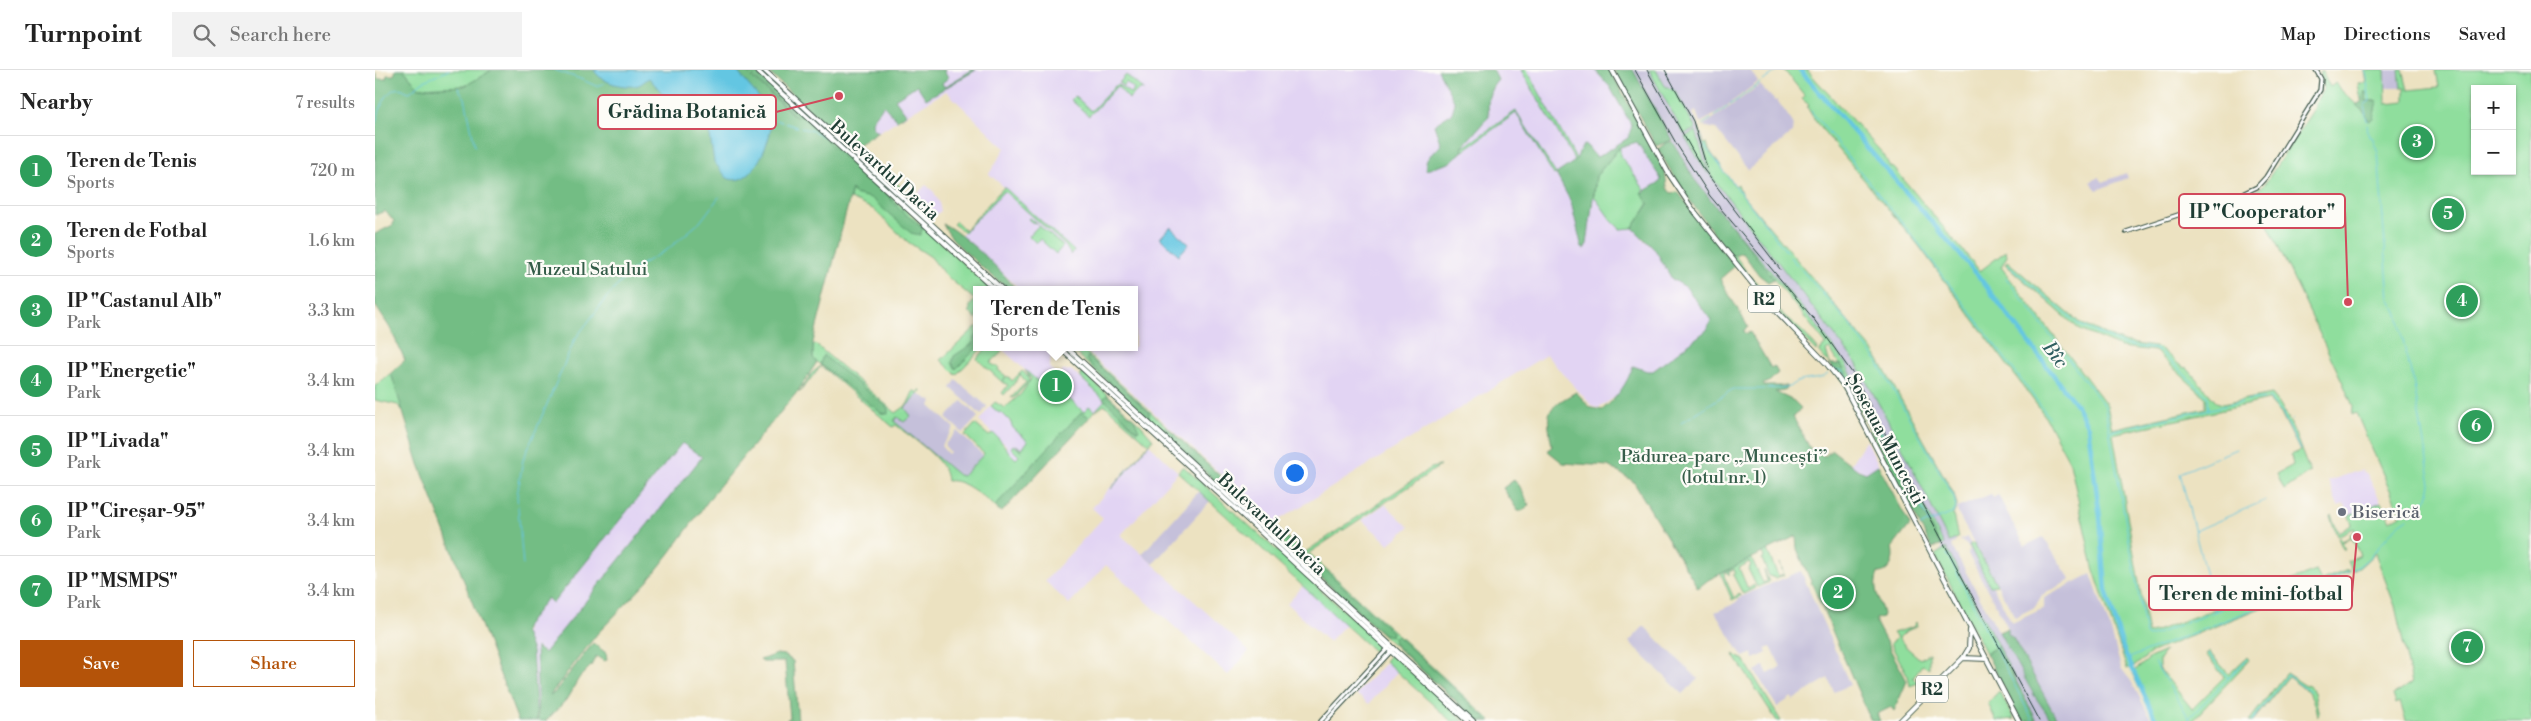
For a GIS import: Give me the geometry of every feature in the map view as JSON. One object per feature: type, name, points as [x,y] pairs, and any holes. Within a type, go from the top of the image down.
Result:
[{"type":"main road","name":"Bulevardul Dacia","points":[[756,70],[992,286]]},
{"type":"main road","name":"Bulevardul Dacia","points":[[764,70],[999,286]]},
{"type":"main road","name":"Șoseaua Muncești","points":[[1612,70],[1669,174],[1691,207],[1763,297],[1826,363],[1841,382],[2019,721]]},
{"type":"main road","name":"Bulevardul Dacia","points":[[1064,351],[1473,721]]},
{"type":"main road","name":"Bulevardul Dacia","points":[[1070,351],[1125,405]]},
{"type":"main road","name":"R2","points":[[1900,721],[1963,658],[1969,648],[1970,628]]},
{"type":"main road","name":"Bulevardul Dacia","points":[[1391,648],[1467,721]]},
{"type":"main road","points":[[1963,658],[1987,659]]},
{"type":"street","points":[[2127,232],[2255,189],[2270,171],[2321,87],[2321,79],[2316,70]]},
{"type":"street","points":[[1326,721],[1391,648]]},
{"type":"street","points":[[1321,721],[1351,692]]},
{"type":"shaded area","points":[[919,70],[1600,70],[1663,180],[1642,238],[1656,251],[1672,279],[1686,287],[1711,320],[1707,330],[1682,351],[1599,408],[1593,407],[1546,355],[1274,523],[1086,351],[1138,351],[1138,286],[1017,286],[966,239],[960,237],[1004,187],[989,174],[1005,148],[946,91],[857,145],[831,123]]},
{"type":"shaded area","points":[[1633,70],[1750,70],[1758,82],[1716,114],[1700,123],[1696,111],[1693,113],[1703,137],[1705,152],[1848,338],[1956,542],[1951,545],[1999,632],[2008,628],[1967,552],[1970,550],[1968,546],[1960,540],[1967,537],[2012,623],[2044,608],[2044,598],[2091,574],[2111,631],[2121,668],[2131,681],[2152,721],[2021,721],[1935,555],[1942,549],[1876,423],[1838,359],[1694,179]]},
{"type":"shaded area","points":[[2385,70],[2399,70],[2401,88],[2386,88]]},
{"type":"shaded area","points":[[1760,85],[1775,101],[1777,100],[1793,123],[1792,133],[1748,170],[1716,129],[1703,126]]},
{"type":"shaded area","points":[[2126,173],[2128,178],[2097,190],[2090,182],[2099,177],[2103,182]]},
{"type":"shaded area","points":[[926,185],[934,192],[939,203],[941,211],[935,215],[916,195]]},
{"type":"shaded area","points":[[1004,351],[1050,351],[1050,367],[1057,376],[1062,371],[1071,370],[1105,400],[1090,417],[1060,391],[1054,397]]},
{"type":"shaded area","points":[[956,380],[987,406],[981,415],[951,388]]},
{"type":"shaded area","points":[[918,394],[932,401],[930,406],[954,428],[941,446],[948,454],[950,452],[944,445],[957,431],[983,455],[961,478],[893,421]]},
{"type":"shaded area","points":[[962,401],[978,417],[963,433],[946,418]]},
{"type":"shaded area","points":[[993,403],[1012,419],[1009,422],[1032,443],[1016,460],[1007,451],[1006,445],[979,421]]},
{"type":"shaded area","points":[[1866,440],[1879,465],[1866,473],[1850,465]]},
{"type":"shaded area","points":[[682,443],[702,457],[544,653],[537,647],[539,709],[535,713],[525,637],[526,626],[547,598],[553,603]]},
{"type":"shaded area","points":[[1149,444],[1178,472],[1121,535],[1249,651],[1228,675],[1106,565],[1069,604],[1045,581],[1103,518],[1092,508]]},
{"type":"shaded area","points":[[2361,470],[2367,474],[2381,502],[2349,516],[2344,504],[2338,506],[2328,481]]},
{"type":"shaded area","points":[[1199,491],[1210,501],[1153,564],[1142,554]]},
{"type":"shaded area","points":[[1991,494],[1993,498],[1998,495],[2025,546],[2043,537],[2071,580],[2042,595],[2035,607],[2015,617],[1958,514],[1957,508]]},
{"type":"shaded area","points":[[1385,504],[1409,527],[1389,544],[1362,520]]},
{"type":"shaded area","points":[[1801,571],[1850,685],[1834,692],[1828,678],[1793,700],[1792,697],[1777,707],[1755,671],[1764,666],[1768,674],[1781,667],[1771,647],[1765,649],[1767,653],[1754,659],[1753,653],[1743,657],[1715,612],[1734,604],[1742,596]]},
{"type":"shaded area","points":[[1303,586],[1345,625],[1329,642],[1287,604]]},
{"type":"shaded area","points":[[1644,626],[1698,679],[1683,694],[1629,642]]},
{"type":"shaded area","points":[[1386,662],[1397,672],[1369,704],[1356,694]]},
{"type":"green space","name":"Muzeul Satului","points":[[396,70],[404,70],[419,88],[465,86],[492,70],[744,70],[797,118],[747,70],[752,70],[804,117],[847,161],[881,187],[900,210],[923,228],[920,235],[911,233],[871,198],[854,194],[852,189],[813,342],[813,358],[817,362],[798,391],[716,490],[647,582],[597,634],[550,695],[554,693],[593,643],[606,653],[607,660],[604,661],[596,656],[591,666],[579,678],[566,700],[546,721],[538,721],[536,647],[544,653],[702,457],[682,443],[553,603],[547,598],[526,626],[524,631],[532,651],[537,721],[518,721],[419,464],[391,373],[405,360],[390,328],[375,305],[375,234],[393,225],[394,221],[385,211],[375,215],[375,74],[377,74],[377,79],[386,79],[387,75],[394,75]]},
{"type":"green space","points":[[404,70],[492,70],[465,86],[419,88]]},
{"type":"green space","points":[[744,70],[754,70],[988,286],[973,286],[973,298],[944,274],[931,257],[908,242],[873,209],[850,199],[855,170]]},
{"type":"green space","points":[[759,70],[997,286],[995,286]]},
{"type":"green space","points":[[766,70],[946,70],[944,71],[948,78],[942,83],[944,87],[972,70],[976,70],[926,99],[917,85],[895,99],[906,114],[897,120],[883,105],[872,123],[874,129],[879,131],[857,145],[905,191],[897,190],[879,175]]},
{"type":"green space","points":[[1438,70],[1493,70],[1498,80],[1492,88],[1489,97],[1489,116],[1462,147],[1463,151],[1449,163],[1426,170],[1427,159],[1441,145],[1434,125],[1452,113],[1455,103]]},
{"type":"green space","points":[[1521,70],[1527,70],[1576,159],[1575,161]]},
{"type":"green space","name":"Pădurea-parc „Muncești” (lotul nr. 1)","points":[[1595,70],[1610,70],[1665,171],[1667,188],[1671,193],[1678,192],[1735,266],[1720,279],[1748,327],[1743,331],[1746,334],[1750,332],[1771,368],[1774,366],[1778,373],[1769,382],[1763,384],[1764,386],[1786,386],[1787,389],[1775,392],[1794,401],[1801,408],[1793,417],[1811,450],[1825,456],[1832,450],[1858,470],[1866,473],[1878,465],[1910,525],[1892,548],[1893,557],[1891,565],[1886,571],[1878,573],[1876,579],[1877,594],[1883,614],[1882,617],[1876,619],[1876,623],[1907,681],[1894,711],[1891,707],[1877,714],[1880,721],[1871,721],[1797,549],[1796,536],[1708,580],[1698,588],[1633,481],[1608,466],[1563,463],[1548,451],[1552,446],[1549,425],[1550,413],[1558,403],[1576,392],[1591,408],[1602,410],[1621,390],[1633,366],[1653,371],[1707,330],[1711,320],[1686,287],[1672,279],[1656,251],[1633,228],[1649,204],[1641,193],[1660,182],[1661,179],[1637,142],[1620,147],[1596,176],[1587,244],[1584,249],[1582,248],[1571,202],[1556,174],[1575,161],[1583,145],[1587,146],[1596,157],[1599,156],[1628,138],[1632,126],[1610,87]]},
{"type":"green space","points":[[1614,70],[1633,70],[1672,140],[1656,146]]},
{"type":"green space","points":[[1649,70],[1656,70],[1665,86],[1675,91],[1696,129],[1684,134]]},
{"type":"green space","points":[[1784,70],[1807,70],[1884,155],[1890,167],[1894,168],[1980,271],[2006,251],[2007,256],[2001,267],[2107,405],[2112,429],[2206,408],[2206,398],[2155,351],[2121,347],[2080,330],[2005,264],[2007,261],[2080,323],[2123,342],[2160,348],[2182,367],[2187,368],[2216,402],[2223,404],[2272,394],[2285,412],[2310,472],[2284,490],[2277,474],[2293,465],[2291,455],[2300,451],[2281,413],[2269,400],[2113,434],[2148,634],[2316,571],[2321,580],[2348,570],[2349,572],[2152,652],[2135,666],[2127,669],[2093,567],[2070,463],[2045,416],[1919,246],[1816,122],[1807,107],[1809,105],[1802,99],[1805,96]]},
{"type":"green space","points":[[2364,70],[2385,70],[2386,104],[2405,102],[2405,88],[2401,88],[2399,70],[2403,70],[2408,90],[2439,87],[2436,70],[2531,70],[2531,721],[2406,721],[2400,702],[2396,704],[2393,695],[2412,683],[2395,606],[2375,553],[2359,568],[2352,571],[2348,561],[2360,555],[2352,538],[2342,542],[2345,549],[2343,549],[2338,538],[2340,537],[2342,541],[2351,537],[2350,534],[2355,531],[2354,528],[2337,536],[2330,516],[2338,532],[2352,525],[2349,516],[2381,502],[2390,521],[2401,515],[2357,415],[2356,413],[2352,415],[2353,406],[2342,381],[2253,193],[2264,185],[2315,107],[2315,103],[2324,88],[2319,73],[2322,71],[2330,87],[2336,83],[2366,114],[2368,121],[2377,101],[2365,101],[2367,92],[2361,100],[2358,83],[2366,83]]},
{"type":"green space","points":[[1126,75],[1144,90],[1139,89],[1129,99],[1117,86],[1089,116],[1071,100],[1075,96],[1091,111],[1117,84],[1131,94],[1134,89],[1126,82],[1123,86],[1119,83]]},
{"type":"green space","points":[[2364,92],[2367,92],[2366,101],[2377,101],[2373,118],[2368,121],[2366,114],[2356,105],[2361,102]]},
{"type":"green space","points":[[1516,111],[1556,174],[1554,175],[1516,113],[1463,151],[1462,148]]},
{"type":"green space","points":[[1699,128],[1704,144],[1707,143],[1709,150],[1735,186],[1738,184],[1741,193],[1875,353],[1954,494],[1957,506],[1953,515],[1958,538],[1949,542],[1898,439],[1857,364],[1711,176]]},
{"type":"green space","points":[[1696,131],[1708,174],[1685,137]]},
{"type":"green space","points":[[1667,142],[1673,142],[1694,179],[1774,279],[1768,282],[1759,275],[1742,252],[1731,256],[1692,204],[1658,149]]},
{"type":"green space","points":[[1620,147],[1620,155],[1644,189],[1642,191],[1649,203],[1633,228],[1620,229],[1594,196],[1596,176]]},
{"type":"green space","points":[[1004,187],[1074,251],[1071,255],[1065,245],[1004,191],[964,232],[953,224],[956,221],[965,230]]},
{"type":"green space","points":[[1721,213],[1815,323],[1845,363],[1944,544],[1941,546],[1876,423],[1830,349],[1826,351],[1830,364],[1819,352],[1826,344]]},
{"type":"green space","points":[[943,224],[950,227],[982,253],[1013,286],[1004,286],[973,259],[947,232]]},
{"type":"green space","points":[[1039,225],[1063,246],[1056,254],[1040,239],[1036,243],[1029,236]]},
{"type":"green space","points":[[1734,254],[1748,274],[1773,299],[1778,310],[1803,332],[1818,349],[1816,351],[1776,310],[1731,256]]},
{"type":"green space","points":[[973,302],[973,316],[970,313],[970,306]]},
{"type":"green space","points":[[973,330],[973,351],[979,351],[956,375],[941,360]]},
{"type":"green space","points":[[973,342],[974,351],[956,369],[952,363],[954,356]]},
{"type":"green space","points":[[815,344],[896,413],[907,405],[914,390],[917,393],[920,389],[921,391],[905,408],[911,416],[904,422],[897,417],[894,421],[958,475],[963,476],[984,454],[965,435],[975,424],[989,436],[993,433],[1016,459],[1019,456],[1011,448],[1013,445],[1023,452],[1016,445],[1022,449],[1028,441],[1013,428],[1010,421],[1001,412],[999,413],[991,406],[995,402],[1005,408],[1021,394],[1031,379],[1025,370],[1040,383],[1043,379],[1048,385],[1054,380],[1063,388],[1060,391],[1084,412],[1089,406],[1095,411],[1001,512],[969,487],[954,481],[947,481],[941,465],[935,457],[896,425],[893,427],[813,358],[813,345]]},
{"type":"green space","points":[[984,351],[1001,351],[990,363],[999,368],[998,370],[1006,376],[1002,382],[977,359]]},
{"type":"green space","points":[[1073,351],[1084,351],[1304,553],[1431,468],[1440,466],[1303,557],[1297,557]]},
{"type":"green space","points":[[823,355],[888,408],[888,414],[881,413],[820,364]]},
{"type":"green space","points":[[1088,356],[1149,412],[1149,417],[1086,360]]},
{"type":"green space","points":[[1830,364],[1841,364],[1876,423],[1941,546],[1932,548],[1849,391]]},
{"type":"green space","points":[[821,366],[799,393],[812,373]]},
{"type":"green space","points":[[1022,371],[1028,376],[1029,381],[1015,397],[1011,398],[1026,382],[1020,374],[1004,395],[1002,393],[1008,385],[1002,382],[1008,376],[1012,381]]},
{"type":"green space","points":[[391,373],[403,411],[398,405],[375,400],[375,386]]},
{"type":"green space","points":[[1081,374],[1085,374],[1140,424],[1153,439],[1149,444],[1105,405],[1095,411],[1105,400],[1081,378]]},
{"type":"green space","points":[[1107,395],[1134,419],[1139,430],[1137,431],[1103,399]]},
{"type":"green space","points":[[1081,412],[1090,417],[1002,512],[995,506]]},
{"type":"green space","points":[[1166,426],[1301,551],[1301,555],[1298,555],[1272,530],[1263,525],[1166,434],[1164,430]]},
{"type":"green space","points":[[1183,466],[1384,647],[1377,654],[1178,472]]},
{"type":"green space","points":[[1514,480],[1519,485],[1529,505],[1522,511],[1518,511],[1503,488]]},
{"type":"green space","points":[[1974,543],[1997,585],[1990,586],[1969,545]]},
{"type":"green space","points":[[1946,548],[1998,646],[1986,653],[1935,555]]},
{"type":"green space","points":[[1767,550],[1778,576],[1784,575],[1775,578],[1769,576],[1762,559],[1764,557],[1762,552]]},
{"type":"green space","points":[[1310,554],[1491,721],[1477,721],[1324,581],[1306,564],[1305,559]]},
{"type":"green space","points":[[1308,557],[1322,567],[1388,628],[1392,632],[1391,636],[1383,634],[1311,568],[1306,561]]},
{"type":"green space","points":[[1751,557],[1763,583],[1767,581],[1764,570],[1769,582],[1757,587],[1748,569],[1751,565],[1749,562],[1739,568],[1748,589],[1754,585],[1755,588],[1743,594],[1733,575],[1735,573],[1734,569],[1729,571],[1729,575],[1727,572],[1724,576],[1734,598],[1739,593],[1740,596],[1732,600],[1721,574]]},
{"type":"green space","points":[[1916,622],[1917,626],[1905,632],[1899,638],[1920,659],[1929,653],[1929,668],[1922,665],[1913,678],[1918,683],[1910,686],[1908,676],[1890,643],[1897,638],[1893,633],[1913,627]]},
{"type":"green space","points":[[2008,628],[2008,634],[2013,638],[2058,721],[2052,721],[2034,695],[1999,632]]},
{"type":"green space","points":[[1397,636],[1489,721],[1478,721],[1394,644],[1393,637]]},
{"type":"green space","points":[[1998,646],[2037,721],[2021,721],[1986,653]]},
{"type":"green space","points":[[2165,651],[2159,659],[2159,668],[2192,709],[2224,677],[2206,654],[2209,652],[2229,674],[2247,657],[2249,660],[2194,719],[2196,721],[2155,721],[2132,673],[2150,658]]},
{"type":"green space","points":[[777,654],[784,655],[793,661],[798,721],[788,721],[787,719],[790,718],[785,662],[763,662],[760,660]]},
{"type":"green space","points":[[1391,654],[1464,721],[1451,721],[1385,661]]},
{"type":"green space","points":[[1733,654],[1744,660],[1781,721],[1777,721]]},
{"type":"green space","points":[[2286,673],[2306,686],[2308,685],[2314,692],[2319,715],[2317,717],[2314,703],[2308,693],[2288,677],[2253,721],[2249,721]]},
{"type":"green space","points":[[1999,691],[2014,719],[1996,721],[1988,703]]},
{"type":"water","points":[[594,70],[736,70],[772,113],[770,133],[761,158],[746,176],[737,180],[727,178],[714,162],[710,137],[703,117],[690,105],[663,94],[649,78],[639,85],[627,86],[607,82],[597,75]]},
{"type":"water","points":[[1170,227],[1189,244],[1179,255],[1160,238]]},
{"type":"waterway","points":[[375,126],[384,101],[392,91],[397,88],[410,92],[422,82],[449,70]]},
{"type":"waterway","points":[[555,70],[583,80]]},
{"type":"waterway","points":[[1763,81],[1778,70]]},
{"type":"waterway","name":"Bîc","points":[[1800,70],[1976,273],[2077,406],[2088,427],[2100,517],[2106,590],[2123,648],[2156,721]]},
{"type":"waterway","points":[[2365,70],[2370,101],[2364,105],[2367,121]]},
{"type":"waterway","points":[[585,81],[596,86],[605,83]]},
{"type":"waterway","points":[[1715,116],[1760,83]]},
{"type":"waterway","points":[[458,88],[465,98],[475,146]]},
{"type":"waterway","points":[[1811,111],[1920,245],[2049,417]]},
{"type":"waterway","points":[[1703,124],[1711,119]]},
{"type":"waterway","points":[[776,120],[797,127]]},
{"type":"waterway","points":[[2367,125],[2369,137],[2372,137],[2378,152],[2389,299],[2398,314],[2408,364],[2411,368],[2431,484],[2428,497],[2411,515]]},
{"type":"waterway","points":[[801,128],[813,131],[829,139]]},
{"type":"waterway","points":[[1704,145],[1788,254]]},
{"type":"waterway","points":[[608,296],[632,270],[668,249],[700,222],[719,197]]},
{"type":"waterway","points":[[1790,257],[1847,321],[1875,358],[1954,497],[1956,508],[1953,513],[1920,526]]},
{"type":"waterway","points":[[2007,264],[2079,325],[2125,345],[2155,349],[2163,354],[2208,397],[2209,410]]},
{"type":"waterway","points":[[2006,278],[2105,407],[2146,635],[2149,637],[2221,609]]},
{"type":"waterway","points":[[523,565],[517,496],[523,460],[575,339],[607,297]]},
{"type":"waterway","points":[[1833,369],[1843,371],[1876,422],[1929,522]]},
{"type":"waterway","points":[[1766,389],[1789,387],[1799,382],[1821,378],[1829,373]]},
{"type":"waterway","points":[[1681,423],[1733,389],[1764,389]]},
{"type":"waterway","points":[[2247,400],[2269,398],[2282,412],[2300,450]]},
{"type":"waterway","points":[[2111,431],[2242,402]]},
{"type":"waterway","points":[[2215,611],[2180,473],[2236,449]]},
{"type":"waterway","points":[[2195,531],[2266,500]]},
{"type":"waterway","points":[[2352,570],[2367,559],[2393,530],[2408,518]]},
{"type":"waterway","points":[[1947,554],[2033,721]]},
{"type":"waterway","points":[[2127,659],[2348,572]]},
{"type":"waterway","points":[[2208,653],[2228,678]]},
{"type":"waterway","points":[[2189,718],[2247,659]]},
{"type":"waterway","points":[[2155,663],[2191,721]]},
{"type":"waterway","points":[[2252,721],[2287,675],[2310,692]]},
{"type":"railway","points":[[1635,70],[1677,145],[1710,196],[1813,318],[1855,377],[2039,721]]},
{"type":"railway","points":[[1647,70],[1701,166],[1780,269]]},
{"type":"railway","points":[[1665,70],[1693,121],[1707,168]]},
{"type":"place","name":"Grădina Botanică","points":[[839,96]]},
{"type":"place","name":"IP \"Castanul Alb\"","points":[[2417,142]]},
{"type":"place","name":"IP \"Livada\"","points":[[2448,214]]},
{"type":"place","name":"IP \"Energetic\"","points":[[2462,301]]},
{"type":"place","name":"IP \"Cooperator\"","points":[[2348,302]]},
{"type":"place","name":"Teren de Tenis","points":[[1056,386]]},
{"type":"place","name":"IP \"Cireșar-95\"","points":[[2476,426]]},
{"type":"place","name":"Biserică","points":[[2342,512]]},
{"type":"place","name":"Teren de mini-fotbal","points":[[2357,537]]},
{"type":"place","name":"Teren de Fotbal","points":[[1838,593]]},
{"type":"place","name":"IP \"MSMPS\"","points":[[2467,647]]}]
